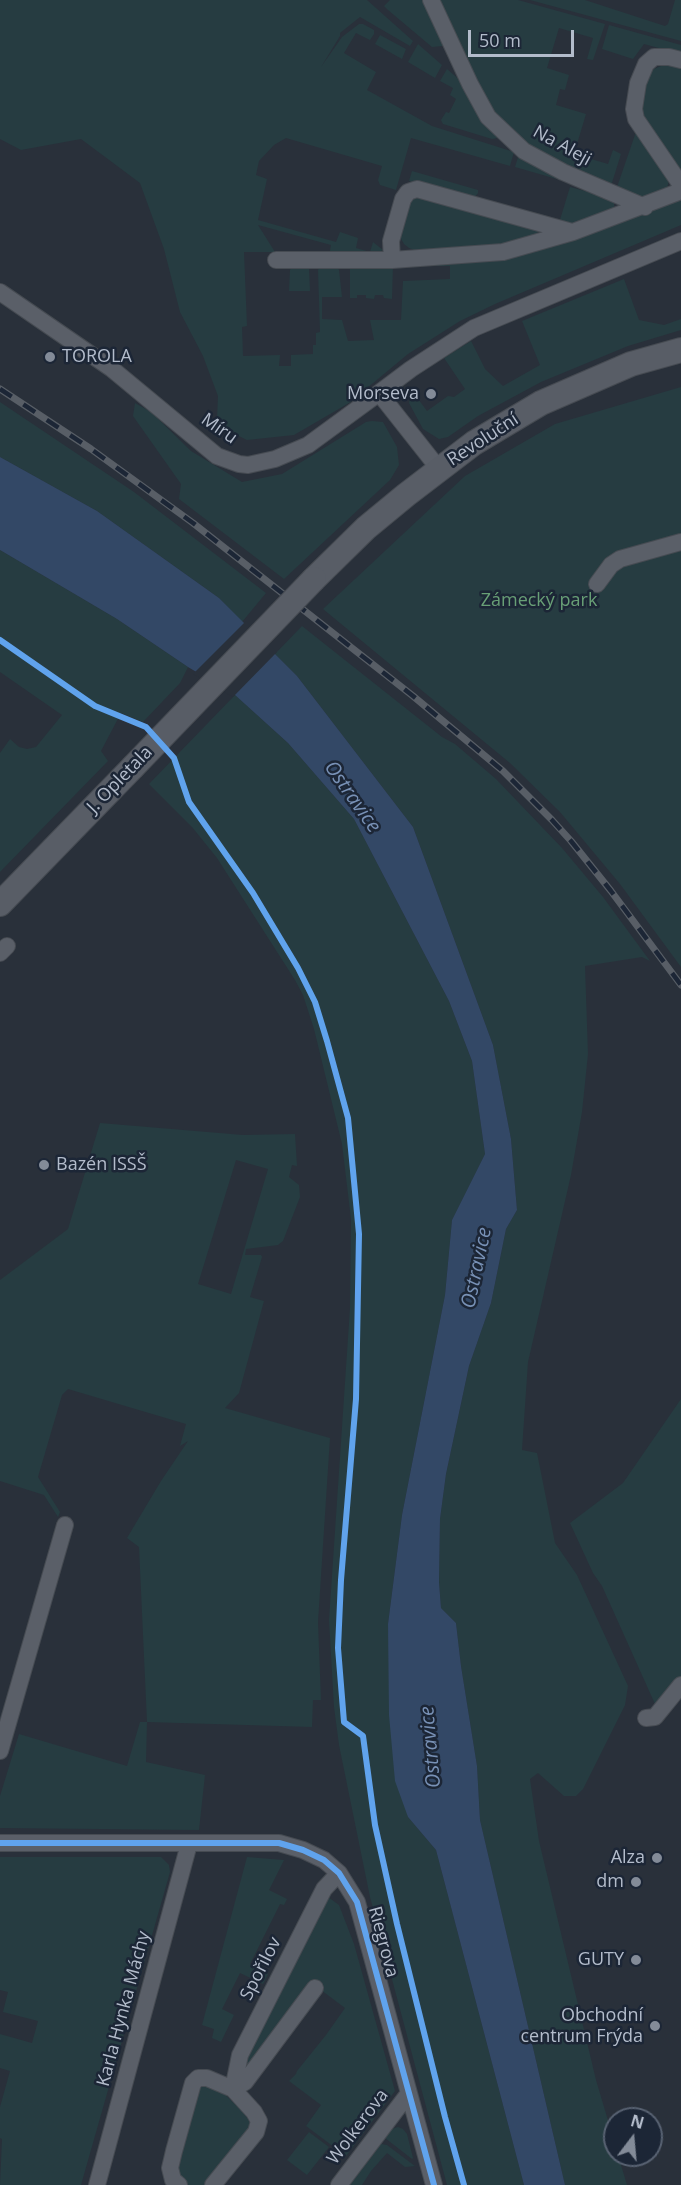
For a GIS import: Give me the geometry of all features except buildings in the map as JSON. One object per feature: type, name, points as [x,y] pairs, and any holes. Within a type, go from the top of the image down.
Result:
[{"type":"main road","name":"Revoluční","points":[[314,579],[366,528],[474,443],[541,403],[631,364],[681,350]]},
{"type":"main road","name":"J. Opletala","points":[[0,904],[314,579]]},
{"type":"street","name":"Na Aleji","points":[[431,0],[488,117],[524,151],[563,172],[645,207]]},
{"type":"street","points":[[681,60],[654,57],[646,64],[638,82],[634,109],[636,119],[681,185]]},
{"type":"street","points":[[392,260],[391,241],[403,199],[408,192],[417,189],[573,232]]},
{"type":"street","points":[[276,260],[392,260],[504,252],[573,232],[645,207],[681,191]]},
{"type":"street","points":[[439,469],[379,393],[474,328],[681,241]]},
{"type":"street","name":"Míru","points":[[0,292],[112,369],[217,456],[239,464],[265,462],[308,445],[379,393]]},
{"type":"street","points":[[597,584],[611,565],[620,559],[681,542]]},
{"type":"street","points":[[0,1752],[64,1525]]},
{"type":"street","points":[[646,1718],[655,1716],[681,1685]]},
{"type":"street","name":"Riegrova","points":[[0,1843],[279,1843],[303,1850],[324,1860],[339,1874],[357,1902],[434,2185]]},
{"type":"street","name":"Karla Hynka Máchy","points":[[97,2185],[189,1844]]},
{"type":"street","name":"Spořilov","points":[[233,2089],[240,2055],[324,1889],[339,1874]]},
{"type":"street","points":[[233,2089],[245,2082],[315,1988]]},
{"type":"street","points":[[179,2185],[173,2180],[170,2168],[193,2084],[198,2078],[207,2078],[233,2089],[259,2121],[256,2132],[213,2185]]},
{"type":"street","name":"Wolkerova","points":[[339,2185],[409,2093]]},
{"type":"green space","points":[[0,0],[367,0],[413,41],[410,46],[360,17],[340,33],[321,67],[342,37],[359,24],[363,24],[374,30],[374,34],[370,40],[356,33],[344,53],[376,72],[367,90],[432,126],[514,152],[510,166],[411,138],[396,190],[380,185],[378,180],[382,166],[286,138],[274,145],[259,161],[256,175],[267,179],[258,220],[336,242],[340,232],[358,238],[356,248],[370,252],[373,242],[383,250],[379,252],[329,257],[331,245],[258,225],[275,252],[244,252],[247,326],[242,327],[243,356],[280,355],[279,366],[291,366],[291,355],[313,354],[316,333],[320,332],[318,270],[322,264],[336,265],[339,270],[342,297],[322,297],[322,319],[342,320],[348,341],[374,340],[370,320],[401,320],[403,281],[450,279],[450,266],[425,266],[425,264],[681,199],[681,225],[460,321],[408,354],[349,403],[294,435],[247,440],[217,420],[218,396],[203,356],[180,312],[164,249],[140,183],[81,139],[21,150],[0,139]]},
{"type":"green space","points":[[390,0],[427,0],[443,45],[432,47],[388,10],[384,6]]},
{"type":"green space","points":[[435,0],[518,0],[605,24],[593,60],[587,59],[593,38],[559,28],[547,68],[569,75],[565,90],[560,89],[556,105],[586,114],[574,154],[608,164],[613,150],[621,154],[610,189],[538,153],[485,104]]},
{"type":"green space","points":[[530,0],[585,0],[665,26],[668,24],[675,0],[681,0],[681,41]]},
{"type":"green space","points":[[609,25],[681,45],[681,54],[644,44],[633,59],[602,49]]},
{"type":"green space","points":[[380,35],[406,49],[402,59],[375,44]]},
{"type":"green space","points":[[418,44],[442,65],[435,78],[408,62]]},
{"type":"green space","points":[[666,64],[681,66],[681,175],[640,115],[639,100],[648,75],[654,69]]},
{"type":"green space","points":[[447,69],[462,82],[499,135],[497,138],[492,139],[443,124],[441,120],[446,112],[449,113],[456,99],[450,95],[453,88],[440,81]]},
{"type":"green space","points":[[637,129],[669,181],[667,188],[643,199],[616,190]]},
{"type":"green space","points":[[519,154],[588,188],[515,167]]},
{"type":"green space","points":[[412,171],[478,190],[478,193],[470,199],[409,181]]},
{"type":"green space","points":[[570,187],[614,199],[614,209],[570,227],[559,223]]},
{"type":"green space","points":[[417,196],[538,230],[537,236],[505,244],[415,250],[409,248],[400,237],[406,204]]},
{"type":"green space","points":[[294,264],[309,268],[310,291],[289,291],[290,270]]},
{"type":"green space","points":[[356,265],[393,265],[392,299],[384,298],[383,295],[375,295],[374,299],[366,298],[366,295],[350,298],[350,269]]},
{"type":"green space","points":[[624,279],[639,320],[664,325],[681,319],[681,330],[628,346],[541,382],[478,416],[448,437],[439,439],[423,429],[409,403],[411,393],[413,392],[427,411],[448,396],[454,397],[465,389],[444,358],[471,341],[485,369],[503,386],[540,365],[522,321]]},
{"type":"green space","name":"Zámecký park","points":[[681,387],[681,967],[620,884],[560,812],[510,763],[323,609],[465,476],[555,424]]},
{"type":"green space","points":[[0,402],[134,492],[266,593],[242,622],[219,598],[97,511],[0,457]]},
{"type":"green space","points":[[135,403],[151,412],[191,451],[242,482],[282,474],[366,422],[372,421],[383,422],[397,447],[399,465],[390,480],[284,579],[179,499],[181,484],[133,416]]},
{"type":"green space","points":[[0,550],[117,619],[188,667],[180,683],[143,722],[121,713],[101,751],[108,761],[0,872],[0,753],[10,739],[19,747],[27,749],[36,747],[62,715],[0,672]]},
{"type":"green space","points":[[302,626],[442,737],[455,744],[496,779],[562,848],[603,897],[650,961],[642,957],[585,966],[588,1054],[582,1112],[571,1175],[528,1362],[522,1450],[537,1453],[555,1543],[577,1575],[628,1686],[625,1705],[583,1789],[576,1796],[564,1796],[538,1773],[530,1779],[539,1841],[604,2107],[603,2167],[622,2167],[627,2185],[565,2185],[480,1820],[477,1766],[456,1623],[441,1608],[440,1519],[446,1474],[469,1366],[491,1303],[506,1229],[517,1210],[511,1139],[493,1045],[413,827],[297,676],[275,654]]},
{"type":"green space","points":[[235,695],[288,743],[354,819],[449,1001],[472,1061],[485,1154],[452,1220],[445,1295],[402,1515],[388,1624],[408,1817],[436,1850],[524,2185],[447,2185],[370,1897],[339,1745],[334,1707],[329,1620],[350,1308],[351,1219],[342,1144],[314,1029],[303,995],[295,980],[217,858],[192,827],[149,784]]},
{"type":"green space","points":[[100,1123],[243,1135],[295,1134],[297,1166],[292,1165],[289,1177],[299,1185],[300,1197],[283,1241],[278,1245],[246,1249],[245,1255],[261,1255],[262,1257],[250,1297],[264,1301],[239,1393],[225,1408],[330,1438],[318,1622],[321,1700],[313,1700],[312,1727],[147,1722],[139,1547],[127,1538],[188,1441],[180,1446],[186,1424],[68,1389],[62,1395],[38,1477],[60,1512],[58,1517],[44,1495],[0,1481],[0,1280],[68,1229]],"holes":[[[236,1160],[268,1169],[231,1294],[198,1284]]]},
{"type":"green space","points":[[681,1399],[681,1676],[658,1705],[655,1704],[602,1586],[593,1573],[570,1523],[623,1483]]},
{"type":"green space","points":[[140,1722],[147,1722],[146,1762],[205,1775],[199,1830],[0,1828],[0,1796],[19,1734],[127,1766]]},
{"type":"green space","points":[[0,1857],[161,1857],[169,1865],[170,1872],[81,2185],[0,2185],[2,2139],[0,2138],[0,2107],[10,2071],[0,2068],[0,2034],[32,2043],[38,2021],[3,2012],[8,1992],[0,1990]]},
{"type":"green space","points":[[247,1857],[284,1860],[269,1890],[287,1899],[284,1905],[280,1904],[250,1964],[268,1974],[263,1984],[240,1973],[222,2009],[234,2015],[221,2042],[212,2038],[214,2029],[202,2025]]},
{"type":"green space","points":[[328,1897],[339,1905],[354,1944],[395,2091],[346,2156],[306,2126],[321,2105],[289,2081],[345,2008],[313,1984],[247,2072],[244,2062]]},
{"type":"green space","points":[[200,2084],[220,2090],[250,2121],[251,2130],[208,2185],[187,2185],[174,2170]]},
{"type":"green space","points":[[398,2127],[407,2134],[412,2159],[385,2138],[392,2129]]},
{"type":"green space","points":[[309,2132],[329,2147],[307,2175],[287,2160]]},
{"type":"green space","points":[[381,2144],[387,2145],[415,2166],[405,2167],[387,2153],[362,2185],[350,2185]]},
{"type":"water","name":"Ostravice","points":[[0,457],[97,511],[219,598],[297,676],[413,827],[493,1045],[511,1139],[517,1210],[506,1229],[491,1303],[469,1366],[446,1474],[440,1519],[439,1582],[441,1608],[456,1623],[477,1766],[480,1820],[565,2185],[524,2185],[436,1850],[408,1817],[395,1781],[389,1715],[388,1624],[402,1515],[445,1295],[452,1220],[485,1154],[472,1061],[449,1001],[354,819],[288,743],[235,695],[188,667],[117,619],[0,550]]},
{"type":"pier","points":[[246,621],[277,652],[233,697],[193,674]]},
{"type":"railway","points":[[0,389],[91,449],[193,523],[413,696],[503,771],[571,841],[681,985]]},
{"type":"cycle path","points":[[0,640],[95,706],[146,727],[174,758],[189,802],[253,893],[298,968],[315,1002],[327,1041],[348,1118],[359,1234],[356,1399],[341,1580],[338,1648],[344,1722],[363,1736],[375,1825],[397,1924],[464,2185]]},
{"type":"cycle path","points":[[0,1843],[279,1843],[303,1850],[324,1860],[339,1873],[357,1902],[434,2185]]},
{"type":"place","name":"TOROLA","points":[[50,357]]},
{"type":"place","name":"Morseva","points":[[431,394]]},
{"type":"place","name":"Bazén ISSŠ","points":[[44,1165]]},
{"type":"place","name":"Alza","points":[[657,1858]]},
{"type":"place","name":"dm","points":[[636,1882]]},
{"type":"place","name":"GUTY","points":[[636,1960]]},
{"type":"place","name":"Obchodní centrum Frýda","points":[[655,2026]]}]
